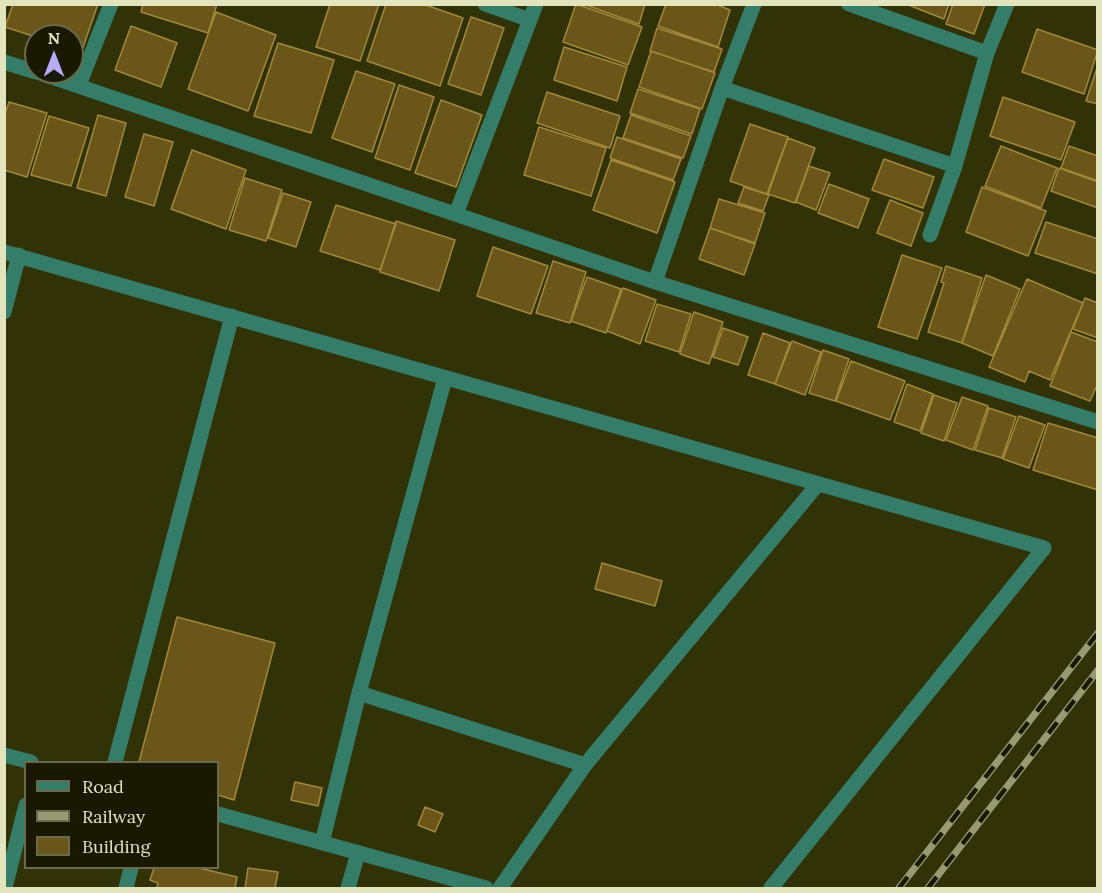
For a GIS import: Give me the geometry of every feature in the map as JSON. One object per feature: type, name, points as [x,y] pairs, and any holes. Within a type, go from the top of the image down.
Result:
[{"type":"street","points":[[79,85],[111,4]]},
{"type":"street","points":[[485,4],[530,20]]},
{"type":"street","points":[[456,214],[536,4]]},
{"type":"street","points":[[655,282],[722,88],[754,4]]},
{"type":"street","points":[[849,4],[987,53]]},
{"type":"street","points":[[930,235],[955,166],[987,53],[1007,4]]},
{"type":"street","points":[[4,62],[24,68]]},
{"type":"street","points":[[76,84],[655,282],[1098,422]]},
{"type":"street","points":[[722,88],[955,166]]},
{"type":"street","points":[[4,312],[12,254],[1044,548],[771,888]]},
{"type":"street","points":[[115,761],[232,316]]},
{"type":"street","points":[[322,843],[359,693],[445,378]]},
{"type":"street","points":[[500,888],[585,765],[818,484]]},
{"type":"street","points":[[359,693],[585,765]]},
{"type":"street","points":[[4,755],[28,761]]},
{"type":"street","points":[[5,888],[24,813]]},
{"type":"street","points":[[219,814],[486,888]]},
{"type":"street","points":[[348,888],[358,853]]},
{"type":"street","points":[[126,888],[131,869]]},
{"type":"building","points":[[13,4],[98,4],[84,44],[84,24],[24,24],[24,33],[5,27]]},
{"type":"building","points":[[143,4],[217,4],[208,33],[141,12]]},
{"type":"building","points":[[330,4],[379,4],[360,61],[316,47]]},
{"type":"building","points":[[386,4],[423,4],[463,18],[440,86],[367,61]]},
{"type":"building","points":[[576,4],[642,27],[628,65],[563,42]]},
{"type":"building","points":[[583,4],[645,4],[639,24]]},
{"type":"building","points":[[666,4],[715,4],[730,10],[718,47],[658,26]]},
{"type":"building","points":[[906,4],[949,4],[944,19]]},
{"type":"building","points":[[953,4],[985,4],[974,34],[946,24]]},
{"type":"building","points":[[216,12],[276,35],[248,111],[188,89]]},
{"type":"building","points":[[471,17],[504,28],[481,95],[448,84]]},
{"type":"building","points":[[131,26],[177,43],[161,87],[115,70]]},
{"type":"building","points":[[657,28],[722,49],[714,72],[650,51]]},
{"type":"building","points":[[1037,29],[1098,50],[1084,94],[1022,72]]},
{"type":"building","points":[[278,43],[334,60],[311,133],[254,116]]},
{"type":"building","points":[[564,47],[627,67],[617,101],[554,80]]},
{"type":"building","points":[[651,51],[715,73],[702,109],[639,87]]},
{"type":"building","points":[[1098,65],[1098,104],[1086,101]]},
{"type":"building","points":[[356,71],[395,84],[372,152],[332,138]]},
{"type":"building","points":[[399,85],[434,97],[410,170],[375,158]]},
{"type":"building","points":[[638,89],[700,109],[692,134],[630,113]]},
{"type":"building","points":[[547,92],[620,116],[610,148],[537,123]]},
{"type":"building","points":[[1003,97],[1075,122],[1061,160],[990,136]]},
{"type":"building","points":[[441,100],[482,115],[456,187],[415,173]]},
{"type":"building","points":[[9,102],[47,113],[27,177],[4,170],[4,117]]},
{"type":"building","points":[[98,115],[126,123],[106,196],[77,188]]},
{"type":"building","points":[[631,115],[691,136],[683,158],[623,138]]},
{"type":"building","points":[[49,116],[89,128],[71,186],[31,175]]},
{"type":"building","points":[[750,124],[788,137],[767,194],[730,181]]},
{"type":"building","points":[[539,127],[606,148],[591,196],[524,175]]},
{"type":"building","points":[[144,134],[173,142],[154,206],[125,197]]},
{"type":"building","points":[[617,137],[681,159],[673,180],[610,158]]},
{"type":"building","points":[[788,138],[815,148],[795,203],[768,194]]},
{"type":"building","points":[[1001,146],[1057,168],[1041,208],[985,186]]},
{"type":"building","points":[[1069,146],[1098,156],[1098,181],[1061,168]]},
{"type":"building","points":[[192,150],[246,170],[226,229],[171,209]]},
{"type":"building","points":[[884,159],[934,177],[923,208],[872,190]]},
{"type":"building","points":[[611,160],[675,182],[657,233],[593,210]]},
{"type":"building","points":[[809,166],[830,173],[816,210],[796,202]]},
{"type":"building","points":[[1059,168],[1098,182],[1098,208],[1051,191]]},
{"type":"building","points":[[245,178],[282,190],[266,241],[229,230]]},
{"type":"building","points":[[829,184],[869,199],[858,228],[818,213]]},
{"type":"building","points":[[744,187],[769,195],[763,211],[738,203]]},
{"type":"building","points":[[982,187],[1046,211],[1028,256],[966,232]]},
{"type":"building","points":[[283,193],[311,202],[296,247],[268,238]]},
{"type":"building","points":[[719,199],[765,213],[755,243],[710,228]]},
{"type":"building","points":[[890,200],[923,213],[911,246],[877,233]]},
{"type":"building","points":[[336,205],[396,224],[380,270],[320,251]]},
{"type":"building","points":[[396,221],[455,240],[439,291],[380,272]]},
{"type":"building","points":[[1046,222],[1098,239],[1098,274],[1035,253]]},
{"type":"building","points":[[710,228],[755,244],[744,275],[699,259]]},
{"type":"building","points":[[493,247],[548,266],[531,314],[477,296]]},
{"type":"building","points":[[902,255],[942,268],[917,339],[878,327]]},
{"type":"building","points":[[553,261],[586,272],[570,323],[536,313]]},
{"type":"building","points":[[946,266],[982,278],[962,343],[928,332],[944,283],[941,282]]},
{"type":"building","points":[[986,275],[1020,289],[993,356],[962,343]]},
{"type":"building","points":[[587,277],[621,289],[606,333],[571,321]]},
{"type":"building","points":[[1027,279],[1083,303],[1050,380],[1029,371],[1025,382],[989,367]]},
{"type":"building","points":[[623,288],[656,300],[640,344],[607,331]]},
{"type":"building","points":[[1085,298],[1098,303],[1098,338],[1073,329]]},
{"type":"building","points":[[657,304],[691,314],[679,352],[645,341]]},
{"type":"building","points":[[694,312],[723,322],[709,364],[680,354]]},
{"type":"building","points":[[723,328],[748,337],[738,365],[713,357]]},
{"type":"building","points":[[1071,332],[1098,342],[1098,383],[1090,401],[1050,386]]},
{"type":"building","points":[[763,333],[790,343],[775,384],[748,375]]},
{"type":"building","points":[[792,341],[821,352],[805,395],[775,384]]},
{"type":"building","points":[[823,350],[849,359],[835,401],[809,393]]},
{"type":"building","points":[[851,361],[905,381],[890,420],[836,401]]},
{"type":"building","points":[[907,384],[933,394],[920,431],[894,422]]},
{"type":"building","points":[[934,395],[957,403],[944,441],[921,433]]},
{"type":"building","points":[[962,397],[988,406],[973,450],[946,440]]},
{"type":"building","points":[[989,408],[1016,417],[1002,458],[975,450]]},
{"type":"building","points":[[1019,416],[1045,425],[1029,468],[1003,459]]},
{"type":"building","points":[[1048,423],[1098,438],[1098,490],[1033,470]]},
{"type":"building","points":[[602,563],[662,581],[655,606],[595,589]]},
{"type":"building","points":[[177,617],[275,643],[234,800],[219,795],[219,761],[139,761]]},
{"type":"building","points":[[295,782],[322,788],[318,806],[291,800]]},
{"type":"building","points":[[425,807],[443,814],[435,832],[418,825]]},
{"type":"building","points":[[248,868],[278,872],[275,888],[245,888]]},
{"type":"building","points":[[154,869],[203,869],[237,877],[235,888],[157,888],[158,883],[150,880]]},
{"type":"railway","points":[[899,888],[1098,633]]},
{"type":"railway","points":[[928,888],[1098,670]]}]
